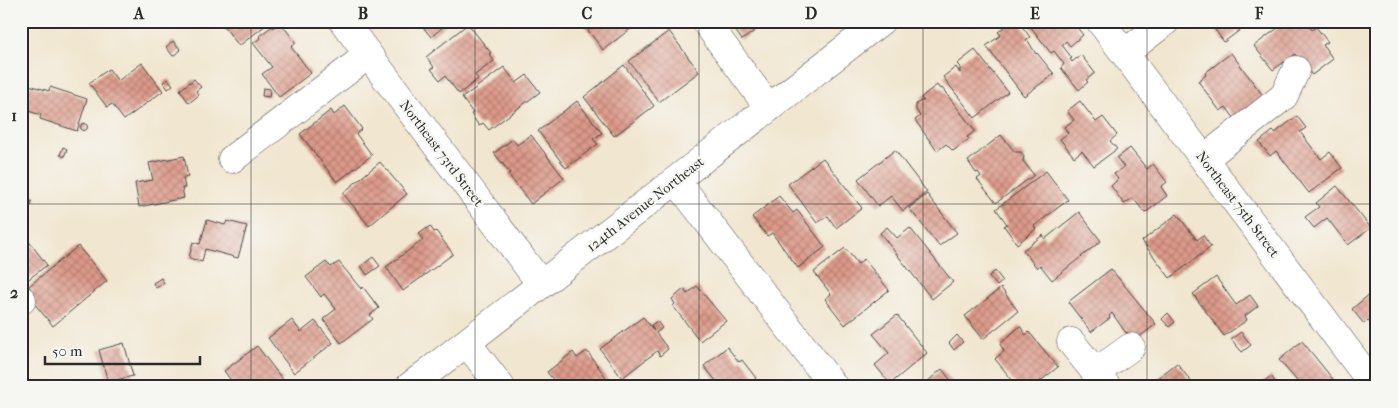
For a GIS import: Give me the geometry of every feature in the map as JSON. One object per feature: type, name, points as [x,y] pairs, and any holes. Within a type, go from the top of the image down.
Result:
[{"type":"street","name":"Northeast 73rd Street","points":[[343,21],[541,284]]},
{"type":"street","points":[[705,21],[769,108]]},
{"type":"street","name":"124th Avenue Northeast","points":[[409,387],[881,21]]},
{"type":"street","name":"Northeast 75th Street","points":[[1100,21],[1375,387]]},
{"type":"street","points":[[1125,53],[1166,21]]},
{"type":"street","points":[[232,159],[368,55]]},
{"type":"street","points":[[1204,159],[1284,96],[1296,70]]},
{"type":"street","points":[[676,180],[834,387]]},
{"type":"street","points":[[1071,342],[1101,380],[1131,347]]},
{"type":"street","points":[[467,343],[501,387]]},
{"type":"building","points":[[220,21],[271,21],[239,46]]},
{"type":"building","points":[[418,21],[450,21],[431,37]]},
{"type":"building","points":[[581,21],[636,21],[638,23],[603,50]]},
{"type":"building","points":[[729,21],[766,21],[767,22],[742,40]]},
{"type":"building","points":[[1012,21],[1018,21],[1030,37],[1026,40],[1027,42],[1054,74],[1024,96],[986,46],[1001,35],[998,32]]},
{"type":"building","points":[[1026,21],[1072,21],[1083,35],[1070,46],[1066,41],[1062,45],[1072,58],[1070,59],[1072,62],[1081,55],[1095,73],[1086,80],[1088,82],[1079,90],[1061,68],[1064,64],[1054,51],[1051,53]]},
{"type":"building","points":[[1218,21],[1252,21],[1224,42],[1213,27],[1219,23]]},
{"type":"building","points":[[1287,21],[1305,21],[1312,30],[1316,27],[1328,42],[1323,45],[1333,59],[1312,75],[1295,54],[1273,70],[1254,46]]},
{"type":"building","points":[[280,22],[296,43],[291,47],[311,73],[279,97],[262,74],[272,67],[253,43],[261,38],[259,36]]},
{"type":"building","points":[[468,24],[491,53],[489,54],[494,61],[475,75],[478,79],[459,94],[445,76],[440,80],[431,69],[434,67],[426,57]]},
{"type":"building","points":[[669,31],[699,72],[659,102],[629,61]]},
{"type":"building","points":[[173,41],[181,50],[173,56],[166,47]]},
{"type":"building","points":[[975,50],[1008,92],[975,118],[943,77],[956,67],[960,73],[960,67],[957,64]]},
{"type":"building","points":[[1231,53],[1267,101],[1238,123],[1226,107],[1220,111],[1198,81],[1206,75],[1205,73]]},
{"type":"building","points":[[142,63],[163,91],[124,120],[112,104],[107,107],[89,83],[109,69],[118,81]]},
{"type":"building","points":[[624,65],[654,106],[614,136],[584,97]]},
{"type":"building","points":[[504,67],[516,83],[527,75],[540,92],[489,130],[483,123],[479,126],[471,114],[473,113],[462,98]]},
{"type":"building","points":[[168,79],[173,85],[168,89],[163,82]]},
{"type":"building","points":[[194,79],[201,87],[196,91],[199,95],[189,103],[180,90]]},
{"type":"building","points":[[29,85],[49,91],[50,87],[87,99],[77,131],[40,119],[41,115],[22,109]]},
{"type":"building","points":[[937,85],[940,89],[942,88],[975,131],[967,137],[969,139],[953,151],[946,144],[937,151],[915,120],[920,116],[916,110],[916,104],[924,101],[921,98]]},
{"type":"building","points":[[263,88],[270,89],[269,97],[262,96]]},
{"type":"building","points":[[577,101],[602,133],[593,139],[598,144],[566,168],[538,131]]},
{"type":"building","points":[[1080,101],[1096,122],[1103,117],[1117,135],[1110,141],[1117,149],[1094,166],[1082,151],[1074,157],[1060,139],[1068,133],[1064,127],[1074,120],[1067,111]]},
{"type":"building","points":[[345,106],[362,129],[356,134],[372,155],[337,182],[300,134],[331,110],[334,115]]},
{"type":"building","points":[[1297,116],[1306,128],[1300,132],[1321,159],[1330,152],[1342,168],[1309,193],[1276,151],[1270,156],[1259,142],[1273,131],[1275,133]]},
{"type":"building","points":[[84,123],[88,127],[84,131],[80,127]]},
{"type":"building","points":[[531,135],[564,178],[531,204],[494,153],[513,139],[517,145]]},
{"type":"building","points":[[1001,135],[1015,152],[1021,152],[1024,156],[1023,161],[1034,175],[996,203],[977,179],[981,176],[978,172],[976,173],[968,161]]},
{"type":"building","points":[[63,147],[67,149],[64,157],[60,155]]},
{"type":"building","points":[[1130,148],[1147,169],[1153,164],[1167,182],[1161,187],[1167,196],[1145,213],[1133,198],[1124,204],[1111,186],[1118,179],[1114,174],[1124,167],[1117,158]]},
{"type":"building","points":[[895,150],[927,192],[903,211],[891,196],[878,206],[858,179]]},
{"type":"building","points":[[184,156],[188,177],[183,178],[184,198],[139,207],[135,183],[153,180],[149,163]]},
{"type":"building","points":[[823,158],[862,208],[836,228],[828,216],[817,223],[788,184]]},
{"type":"building","points":[[380,162],[407,194],[369,226],[343,193]]},
{"type":"building","points":[[1046,171],[1068,200],[1034,226],[1036,229],[1017,244],[1004,226],[1007,224],[996,209]]},
{"type":"building","points":[[1337,186],[1371,228],[1348,245],[1327,218],[1314,228],[1305,217],[1319,207],[1316,203]]},
{"type":"building","points":[[21,188],[32,202],[32,205],[21,212]]},
{"type":"building","points":[[927,194],[957,233],[939,246],[909,208]]},
{"type":"building","points":[[779,196],[793,213],[797,210],[825,247],[798,268],[772,233],[767,236],[752,217]]},
{"type":"building","points":[[1079,212],[1101,241],[1052,280],[1040,265],[1037,268],[1023,250],[1043,235],[1045,239]]},
{"type":"building","points":[[1177,214],[1197,240],[1203,235],[1211,247],[1170,278],[1142,241]]},
{"type":"building","points":[[207,220],[225,225],[227,221],[247,226],[238,258],[205,249],[202,262],[189,258],[193,242],[200,244]]},
{"type":"building","points":[[430,226],[453,254],[403,291],[386,267],[423,240],[419,234]]},
{"type":"building","points":[[887,227],[897,238],[910,228],[953,282],[932,299],[880,233]]},
{"type":"building","points":[[21,236],[25,241],[27,239],[47,265],[21,285]]},
{"type":"building","points":[[78,246],[107,281],[53,326],[28,296],[33,292],[29,286]]},
{"type":"building","points":[[845,248],[858,264],[864,259],[889,290],[845,325],[825,299],[831,294],[814,272]]},
{"type":"building","points":[[373,257],[380,266],[367,275],[361,266]]},
{"type":"building","points":[[326,262],[331,267],[339,262],[361,289],[363,287],[379,308],[370,315],[373,319],[341,343],[323,319],[336,309],[324,294],[321,297],[306,277]]},
{"type":"building","points":[[1111,269],[1156,324],[1134,341],[1112,313],[1109,316],[1110,318],[1091,332],[1068,302]]},
{"type":"building","points":[[995,271],[1003,281],[997,286],[989,276]]},
{"type":"building","points":[[1216,277],[1236,305],[1250,295],[1258,306],[1245,316],[1247,320],[1224,336],[1193,294]]},
{"type":"building","points":[[161,278],[164,283],[156,288],[153,283]]},
{"type":"building","points":[[697,286],[726,321],[700,341],[673,306],[675,304],[672,299],[684,289],[687,294]]},
{"type":"building","points":[[1001,288],[1018,311],[983,339],[965,316]]},
{"type":"building","points":[[1372,292],[1377,298],[1377,326],[1375,328],[1368,320],[1364,324],[1352,309]]},
{"type":"building","points":[[1168,313],[1175,322],[1169,327],[1162,319]]},
{"type":"building","points":[[897,315],[927,353],[890,384],[875,365],[889,353],[873,334]]},
{"type":"building","points":[[643,317],[654,331],[651,325],[657,321],[662,328],[656,333],[668,349],[660,356],[657,351],[622,378],[600,349]]},
{"type":"building","points":[[292,320],[301,332],[315,321],[333,343],[294,373],[268,338]]},
{"type":"building","points":[[1020,326],[1026,335],[1029,332],[1058,367],[1033,387],[1018,387],[995,359],[1004,351],[1000,344]]},
{"type":"building","points":[[1241,332],[1251,345],[1242,352],[1231,339]]},
{"type":"building","points":[[957,335],[963,342],[954,350],[949,343]]},
{"type":"building","points":[[1302,341],[1336,383],[1333,384],[1335,387],[1302,387],[1279,360]]},
{"type":"building","points":[[124,343],[133,376],[108,382],[99,350]]},
{"type":"building","points":[[257,346],[283,380],[273,387],[236,387],[224,371]]},
{"type":"building","points":[[727,347],[739,362],[742,360],[756,378],[753,381],[757,387],[721,387],[704,366]]},
{"type":"building","points":[[587,351],[613,387],[559,387],[547,372],[573,352],[577,358]]},
{"type":"building","points":[[1177,363],[1195,387],[1146,387]]},
{"type":"building","points":[[942,369],[956,387],[921,387]]},
{"type":"building","points":[[1271,376],[1279,387],[1257,387]]}]
